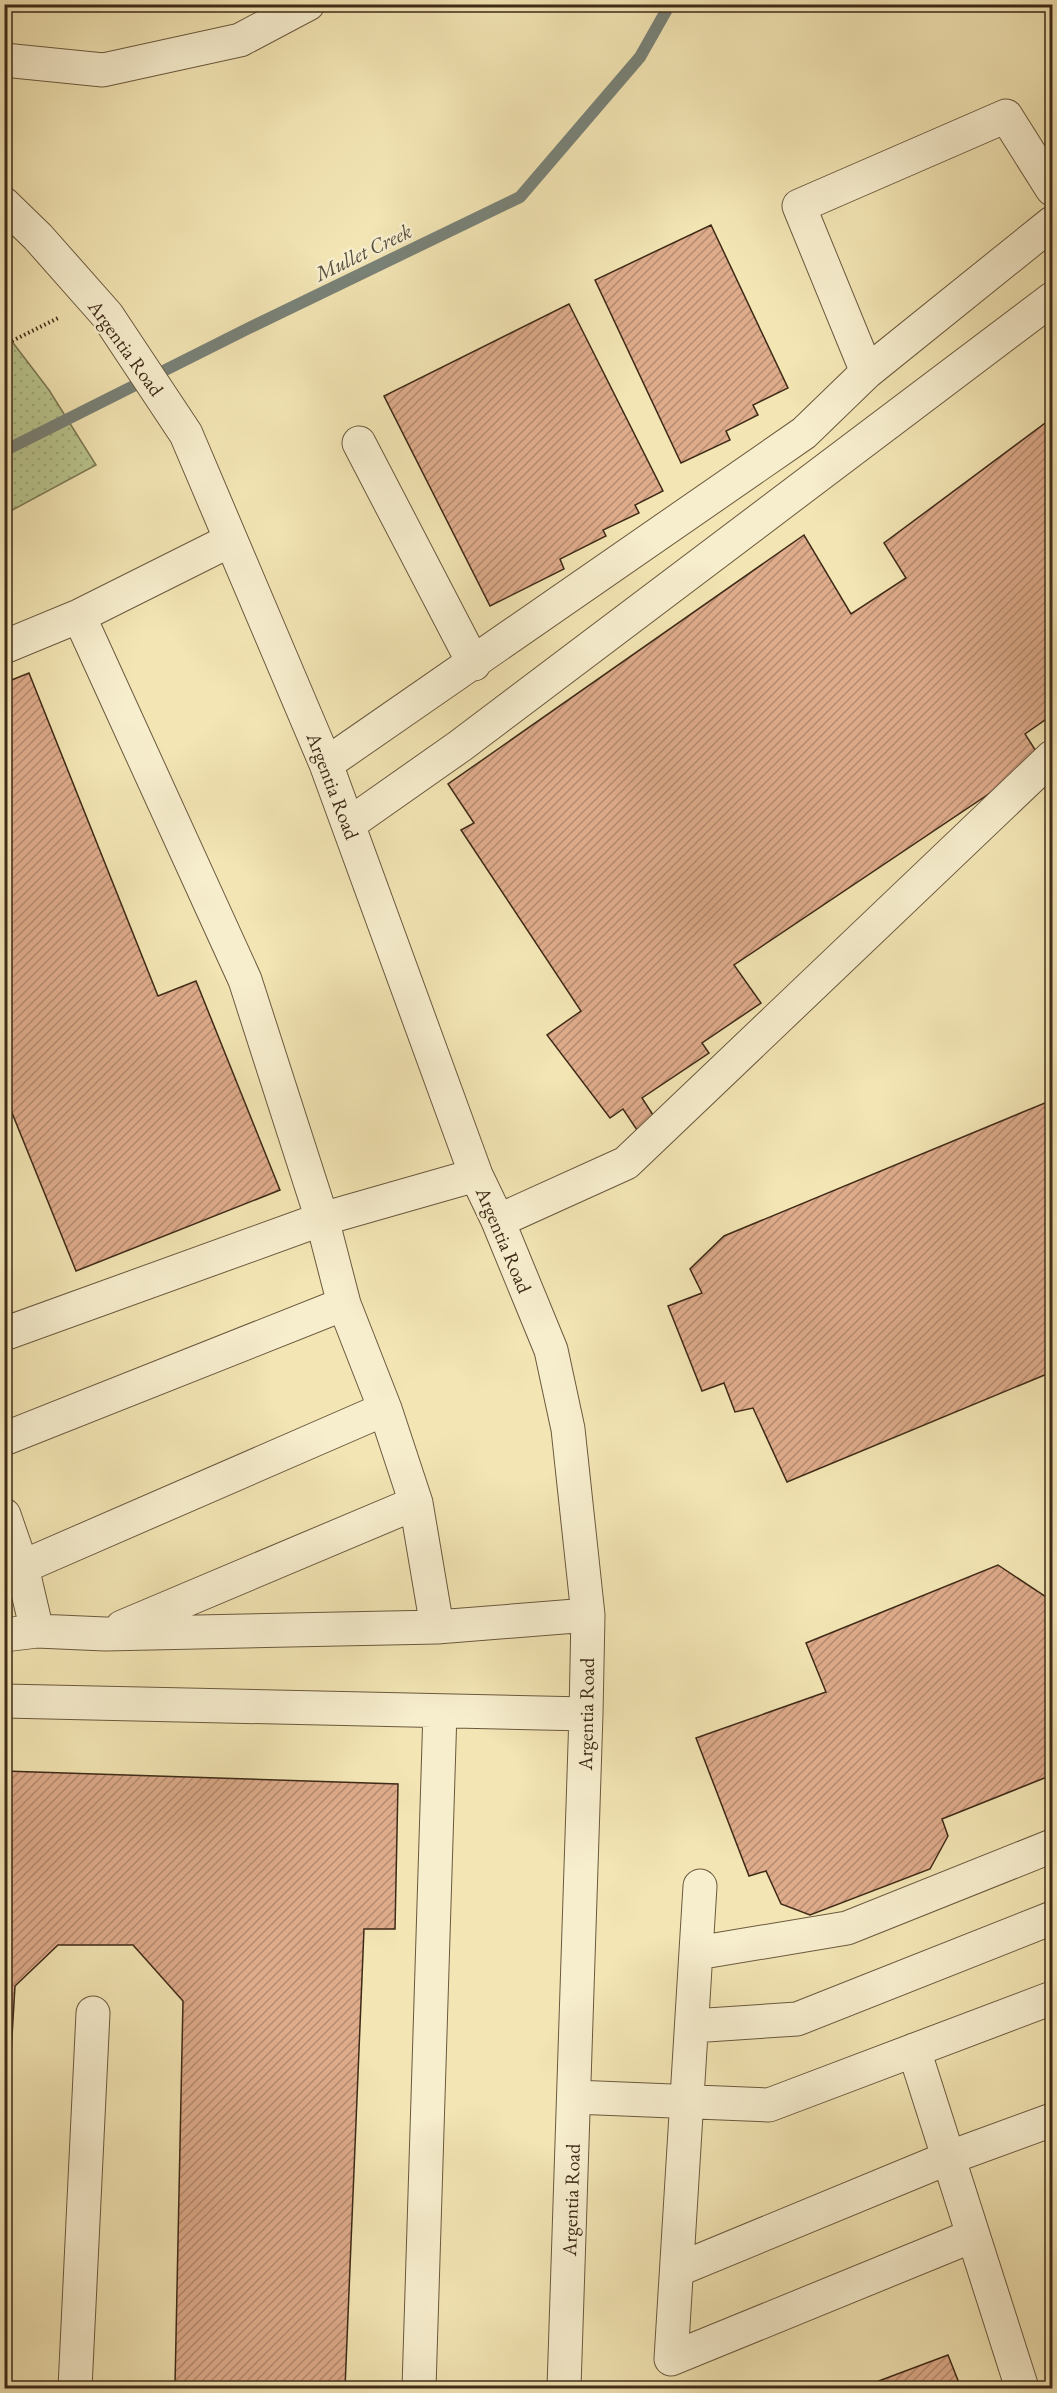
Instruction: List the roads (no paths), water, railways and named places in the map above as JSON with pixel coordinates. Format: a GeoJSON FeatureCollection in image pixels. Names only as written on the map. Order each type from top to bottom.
{"type":"FeatureCollection","features":[{"type":"Feature","properties":{"kind":"street"},"geometry":{"type":"LineString","coordinates":[[4,60],[103,70],[240,40],[308,4]]}},
{"type":"Feature","properties":{"kind":"street"},"geometry":{"type":"LineString","coordinates":[[867,372],[799,206],[1006,116],[1053,189]]}},
{"type":"Feature","properties":{"kind":"street","name":"Argentia Road"},"geometry":{"type":"LineString","coordinates":[[4,204],[38,237],[100,308],[186,434],[326,764],[476,1175],[498,1221],[551,1350],[568,1429],[588,1615],[564,2388]]}},
{"type":"Feature","properties":{"kind":"street"},"geometry":{"type":"LineString","coordinates":[[326,764],[474,664],[804,433],[867,372],[1053,223]]}},
{"type":"Feature","properties":{"kind":"street"},"geometry":{"type":"LineString","coordinates":[[349,824],[460,746],[1053,299]]}},
{"type":"Feature","properties":{"kind":"street"},"geometry":{"type":"LineString","coordinates":[[359,442],[474,664]]}},
{"type":"Feature","properties":{"kind":"street"},"geometry":{"type":"LineString","coordinates":[[4,647],[80,616],[231,540]]}},
{"type":"Feature","properties":{"kind":"street"},"geometry":{"type":"LineString","coordinates":[[80,616],[245,980],[322,1219],[344,1305],[385,1409],[416,1503],[437,1627]]}},
{"type":"Feature","properties":{"kind":"street"},"geometry":{"type":"LineString","coordinates":[[498,1221],[626,1163],[1053,757]]}},
{"type":"Feature","properties":{"kind":"street"},"geometry":{"type":"LineString","coordinates":[[4,1334],[322,1219],[476,1175]]}},
{"type":"Feature","properties":{"kind":"street"},"geometry":{"type":"LineString","coordinates":[[4,1439],[344,1305]]}},
{"type":"Feature","properties":{"kind":"street"},"geometry":{"type":"LineString","coordinates":[[22,1567],[385,1409]]}},
{"type":"Feature","properties":{"kind":"street"},"geometry":{"type":"LineString","coordinates":[[105,1634],[416,1503]]}},
{"type":"Feature","properties":{"kind":"street"},"geometry":{"type":"LineString","coordinates":[[4,1515],[22,1567],[38,1631]]}},
{"type":"Feature","properties":{"kind":"street"},"geometry":{"type":"LineString","coordinates":[[4,1635],[38,1631],[105,1634],[437,1627],[588,1615]]}},
{"type":"Feature","properties":{"kind":"street"},"geometry":{"type":"LineString","coordinates":[[4,1701],[586,1714]]}},
{"type":"Feature","properties":{"kind":"street"},"geometry":{"type":"LineString","coordinates":[[419,2388],[440,1711]]}},
{"type":"Feature","properties":{"kind":"street"},"geometry":{"type":"LineString","coordinates":[[697,1953],[848,1928],[1053,1846]]}},
{"type":"Feature","properties":{"kind":"street"},"geometry":{"type":"LineString","coordinates":[[700,1886],[671,2360],[972,2236]]}},
{"type":"Feature","properties":{"kind":"street"},"geometry":{"type":"LineString","coordinates":[[692,2026],[797,2019],[1053,1918]]}},
{"type":"Feature","properties":{"kind":"street"},"geometry":{"type":"LineString","coordinates":[[574,2097],[769,2104],[1053,1998]]}},
{"type":"Feature","properties":{"kind":"street"},"geometry":{"type":"LineString","coordinates":[[75,2388],[93,2013]]}},
{"type":"Feature","properties":{"kind":"street"},"geometry":{"type":"LineString","coordinates":[[914,2050],[1022,2388]]}},
{"type":"Feature","properties":{"kind":"street"},"geometry":{"type":"LineString","coordinates":[[677,2270],[948,2158],[1053,2120]]}},
{"type":"Feature","properties":{"kind":"waterway","name":"Mullet Creek"},"geometry":{"type":"LineString","coordinates":[[4,451],[247,329],[520,197],[640,57],[670,4]]}}]}
